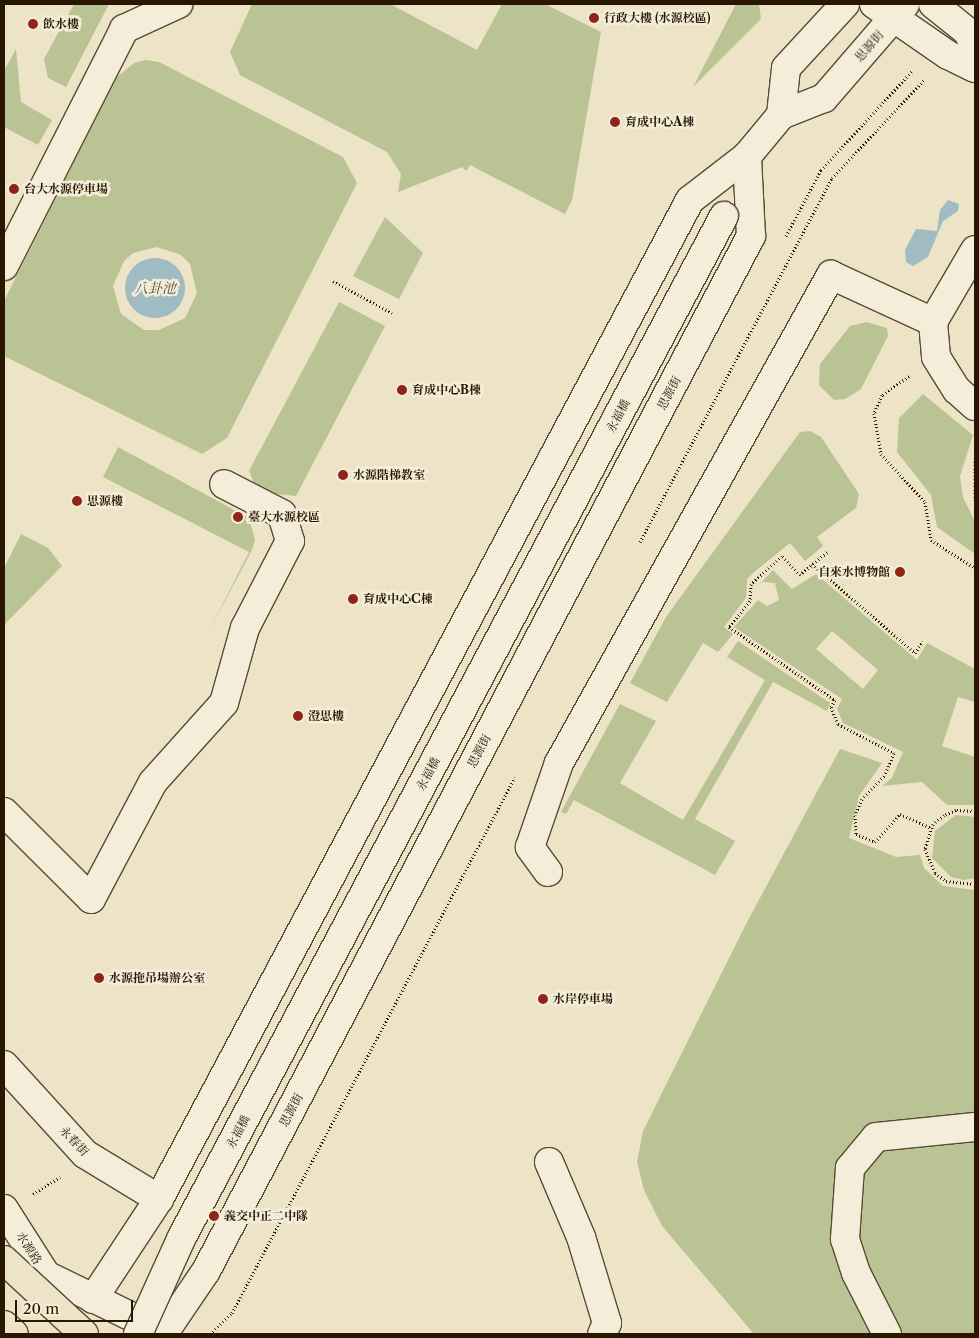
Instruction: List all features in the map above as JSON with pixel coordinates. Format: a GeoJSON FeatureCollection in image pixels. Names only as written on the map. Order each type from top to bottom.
{"type":"FeatureCollection","features":[{"type":"Feature","properties":{"kind":"highway"},"geometry":{"type":"LineString","coordinates":[[4,1260],[84,1334]]}},
{"type":"Feature","properties":{"kind":"highway"},"geometry":{"type":"LineString","coordinates":[[4,1325],[14,1334]]}},
{"type":"Feature","properties":{"kind":"street"},"geometry":{"type":"LineString","coordinates":[[4,266],[124,29],[178,4]]}},
{"type":"Feature","properties":{"kind":"street"},"geometry":{"type":"LineString","coordinates":[[781,115],[786,68],[844,4]]}},
{"type":"Feature","properties":{"kind":"street"},"geometry":{"type":"LineString","coordinates":[[933,4],[968,32],[975,48]]}},
{"type":"Feature","properties":{"kind":"street"},"geometry":{"type":"LineString","coordinates":[[891,8],[975,68]]}},
{"type":"Feature","properties":{"kind":"street","name":"思源街"},"geometry":{"type":"LineString","coordinates":[[93,1299],[158,1200],[690,200],[748,156],[781,115],[824,98],[891,8]]}},
{"type":"Feature","properties":{"kind":"street","name":"思源街"},"geometry":{"type":"LineString","coordinates":[[724,216],[748,156]]}},
{"type":"Feature","properties":{"kind":"street","name":"思源街"},"geometry":{"type":"LineString","coordinates":[[156,1334],[206,1271],[751,236],[748,156]]}},
{"type":"Feature","properties":{"kind":"street","name":"永福橋"},"geometry":{"type":"LineString","coordinates":[[156,1334],[182,1237],[724,216]]}},
{"type":"Feature","properties":{"kind":"street"},"geometry":{"type":"LineString","coordinates":[[975,250],[933,322],[936,357],[957,390],[975,406]]}},
{"type":"Feature","properties":{"kind":"street"},"geometry":{"type":"LineString","coordinates":[[548,872],[530,847],[559,763],[831,275],[933,322]]}},
{"type":"Feature","properties":{"kind":"street"},"geometry":{"type":"LineString","coordinates":[[4,812],[91,899],[153,782],[224,703],[245,628],[290,541],[282,514],[224,484]]}},
{"type":"Feature","properties":{"kind":"street","name":"永春街"},"geometry":{"type":"LineString","coordinates":[[4,1065],[85,1154],[158,1200]]}},
{"type":"Feature","properties":{"kind":"street"},"geometry":{"type":"LineString","coordinates":[[887,1334],[856,1272],[845,1239],[850,1168],[876,1137],[975,1127]]}},
{"type":"Feature","properties":{"kind":"street"},"geometry":{"type":"LineString","coordinates":[[549,1162],[581,1237],[607,1323],[602,1334]]}},
{"type":"Feature","properties":{"kind":"street","name":"水源路"},"geometry":{"type":"LineString","coordinates":[[4,1210],[46,1275],[156,1334]]}},
{"type":"Feature","properties":{"kind":"street"},"geometry":{"type":"LineString","coordinates":[[4,1251],[44,1288],[67,1334]]}},
{"type":"Feature","properties":{"kind":"street"},"geometry":{"type":"LineString","coordinates":[[4,1268],[46,1275]]}},
{"type":"Feature","properties":{"kind":"path"},"geometry":{"type":"LineString","coordinates":[[333,281],[392,313]]}},
{"type":"Feature","properties":{"kind":"path"},"geometry":{"type":"LineString","coordinates":[[936,357],[882,395],[874,413],[875,436],[881,454],[925,502],[932,540],[975,568]]}},
{"type":"Feature","properties":{"kind":"path"},"geometry":{"type":"LineString","coordinates":[[975,458],[975,500]]}},
{"type":"Feature","properties":{"kind":"path"},"geometry":{"type":"LineString","coordinates":[[827,552],[800,576],[782,556],[751,584],[750,601],[729,627],[835,700],[831,707],[838,724],[894,753],[884,776],[862,799],[855,815],[856,834],[875,842],[900,814],[931,828]]}},
{"type":"Feature","properties":{"kind":"path"},"geometry":{"type":"LineString","coordinates":[[812,564],[915,654],[923,641]]}},
{"type":"Feature","properties":{"kind":"path"},"geometry":{"type":"LineString","coordinates":[[975,811],[956,810],[944,814],[931,828],[925,849],[935,873],[959,886],[975,884]]}},
{"type":"Feature","properties":{"kind":"path"},"geometry":{"type":"LineString","coordinates":[[4,1210],[63,1176],[85,1154]]}},
{"type":"Feature","properties":{"kind":"green space"},"geometry":{"type":"Polygon","coordinates":[[[74,4],[109,4],[66,87],[48,78],[44,59],[74,4]]]}},
{"type":"Feature","properties":{"kind":"green space"},"geometry":{"type":"Polygon","coordinates":[[[252,4],[390,4],[477,50],[502,4],[545,4],[601,32],[572,200],[565,214],[470,165],[466,171],[462,167],[398,192],[401,174],[387,152],[240,75],[230,52],[252,4]]]}},
{"type":"Feature","properties":{"kind":"green space"},"geometry":{"type":"Polygon","coordinates":[[[736,4],[759,4],[761,19],[693,87],[736,4]]]}},
{"type":"Feature","properties":{"kind":"green space"},"geometry":{"type":"Polygon","coordinates":[[[16,49],[21,102],[52,120],[38,145],[4,127],[4,71],[16,49]]]}},
{"type":"Feature","properties":{"kind":"green space"},"geometry":{"type":"Polygon","coordinates":[[[146,60],[159,62],[343,157],[357,183],[227,438],[202,454],[4,356],[4,301],[117,77],[134,63],[146,60]],[[157,247],[133,253],[124,261],[113,286],[121,314],[144,330],[159,330],[185,318],[197,293],[190,264],[181,255],[157,247]]]}},
{"type":"Feature","properties":{"kind":"green space"},"geometry":{"type":"Polygon","coordinates":[[[385,217],[423,253],[399,299],[353,276],[385,217]]]}},
{"type":"Feature","properties":{"kind":"green space"},"geometry":{"type":"Polygon","coordinates":[[[339,302],[385,326],[296,496],[268,493],[254,483],[249,471],[339,302]]]}},
{"type":"Feature","properties":{"kind":"green space"},"geometry":{"type":"Polygon","coordinates":[[[867,322],[887,328],[888,336],[861,389],[845,399],[834,400],[819,385],[820,364],[850,326],[867,322]]]}},
{"type":"Feature","properties":{"kind":"green space"},"geometry":{"type":"Polygon","coordinates":[[[923,394],[973,435],[960,476],[963,497],[975,522],[975,554],[937,527],[931,495],[897,452],[899,418],[923,394]]]}},
{"type":"Feature","properties":{"kind":"green space"},"geometry":{"type":"Polygon","coordinates":[[[810,431],[821,437],[859,494],[856,508],[817,537],[823,546],[805,561],[790,543],[747,579],[746,598],[724,627],[733,634],[718,652],[703,643],[667,702],[630,683],[666,617],[800,432],[810,431]]]}},
{"type":"Feature","properties":{"kind":"green space"},"geometry":{"type":"Polygon","coordinates":[[[118,447],[249,518],[255,540],[252,550],[209,631],[249,552],[103,477],[118,447]]]}},
{"type":"Feature","properties":{"kind":"green space"},"geometry":{"type":"Polygon","coordinates":[[[21,534],[48,548],[62,566],[4,625],[4,568],[21,534]]]}},
{"type":"Feature","properties":{"kind":"green space"},"geometry":{"type":"Polygon","coordinates":[[[773,570],[792,589],[816,574],[917,660],[927,643],[975,669],[975,702],[958,697],[942,746],[975,757],[975,805],[947,805],[922,782],[882,786],[892,778],[903,752],[843,723],[837,709],[842,699],[734,627],[758,600],[767,606],[779,600],[775,583],[762,582],[753,591],[773,570]],[[832,631],[816,649],[863,689],[878,670],[832,631]]]}},
{"type":"Feature","properties":{"kind":"green space"},"geometry":{"type":"Polygon","coordinates":[[[738,641],[830,703],[827,711],[773,682],[695,819],[735,841],[715,875],[574,800],[566,814],[561,812],[620,704],[656,721],[620,783],[683,820],[765,680],[727,657],[738,641]]]}},
{"type":"Feature","properties":{"kind":"green space"},"geometry":{"type":"Polygon","coordinates":[[[840,749],[882,763],[859,796],[849,838],[896,857],[920,855],[924,868],[943,886],[975,890],[975,1334],[754,1334],[662,1226],[644,1190],[637,1162],[643,1131],[745,926],[840,749]]]}},
{"type":"Feature","properties":{"kind":"green space"},"geometry":{"type":"Polygon","coordinates":[[[956,815],[975,817],[975,878],[964,880],[951,877],[932,858],[935,831],[956,815]]]}},
{"type":"Feature","properties":{"kind":"water"},"geometry":{"type":"Polygon","coordinates":[[[948,200],[959,204],[958,211],[943,221],[928,257],[913,266],[906,262],[905,250],[916,229],[937,231],[940,210],[948,200]]]}},
{"type":"Feature","properties":{"kind":"water","name":"八卦池"},"geometry":{"type":"Polygon","coordinates":[[[155,258],[172,263],[180,271],[185,288],[180,305],[172,313],[155,318],[138,313],[130,305],[125,288],[130,271],[138,263],[155,258]]]}},
{"type":"Feature","properties":{"kind":"place","name":"行政大樓 (水源校區)"},"geometry":{"type":"Point","coordinates":[594,18]}},
{"type":"Feature","properties":{"kind":"place","name":"飲水樓"},"geometry":{"type":"Point","coordinates":[33,24]}},
{"type":"Feature","properties":{"kind":"place","name":"育成中心A棟"},"geometry":{"type":"Point","coordinates":[615,122]}},
{"type":"Feature","properties":{"kind":"place","name":"台大水源停車場"},"geometry":{"type":"Point","coordinates":[14,189]}},
{"type":"Feature","properties":{"kind":"place","name":"育成中心B棟"},"geometry":{"type":"Point","coordinates":[402,390]}},
{"type":"Feature","properties":{"kind":"place","name":"水源階梯教室"},"geometry":{"type":"Point","coordinates":[343,475]}},
{"type":"Feature","properties":{"kind":"place","name":"思源樓"},"geometry":{"type":"Point","coordinates":[77,501]}},
{"type":"Feature","properties":{"kind":"place","name":"臺大水源校區"},"geometry":{"type":"Point","coordinates":[238,517]}},
{"type":"Feature","properties":{"kind":"place","name":"自來水博物館"},"geometry":{"type":"Point","coordinates":[900,572]}},
{"type":"Feature","properties":{"kind":"place","name":"育成中心C棟"},"geometry":{"type":"Point","coordinates":[353,599]}},
{"type":"Feature","properties":{"kind":"place","name":"澄思樓"},"geometry":{"type":"Point","coordinates":[298,716]}},
{"type":"Feature","properties":{"kind":"place","name":"水源拖吊場辦公室"},"geometry":{"type":"Point","coordinates":[99,978]}},
{"type":"Feature","properties":{"kind":"place","name":"水岸停車場"},"geometry":{"type":"Point","coordinates":[543,999]}},
{"type":"Feature","properties":{"kind":"place","name":"義交中正二中隊"},"geometry":{"type":"Point","coordinates":[214,1216]}}]}
